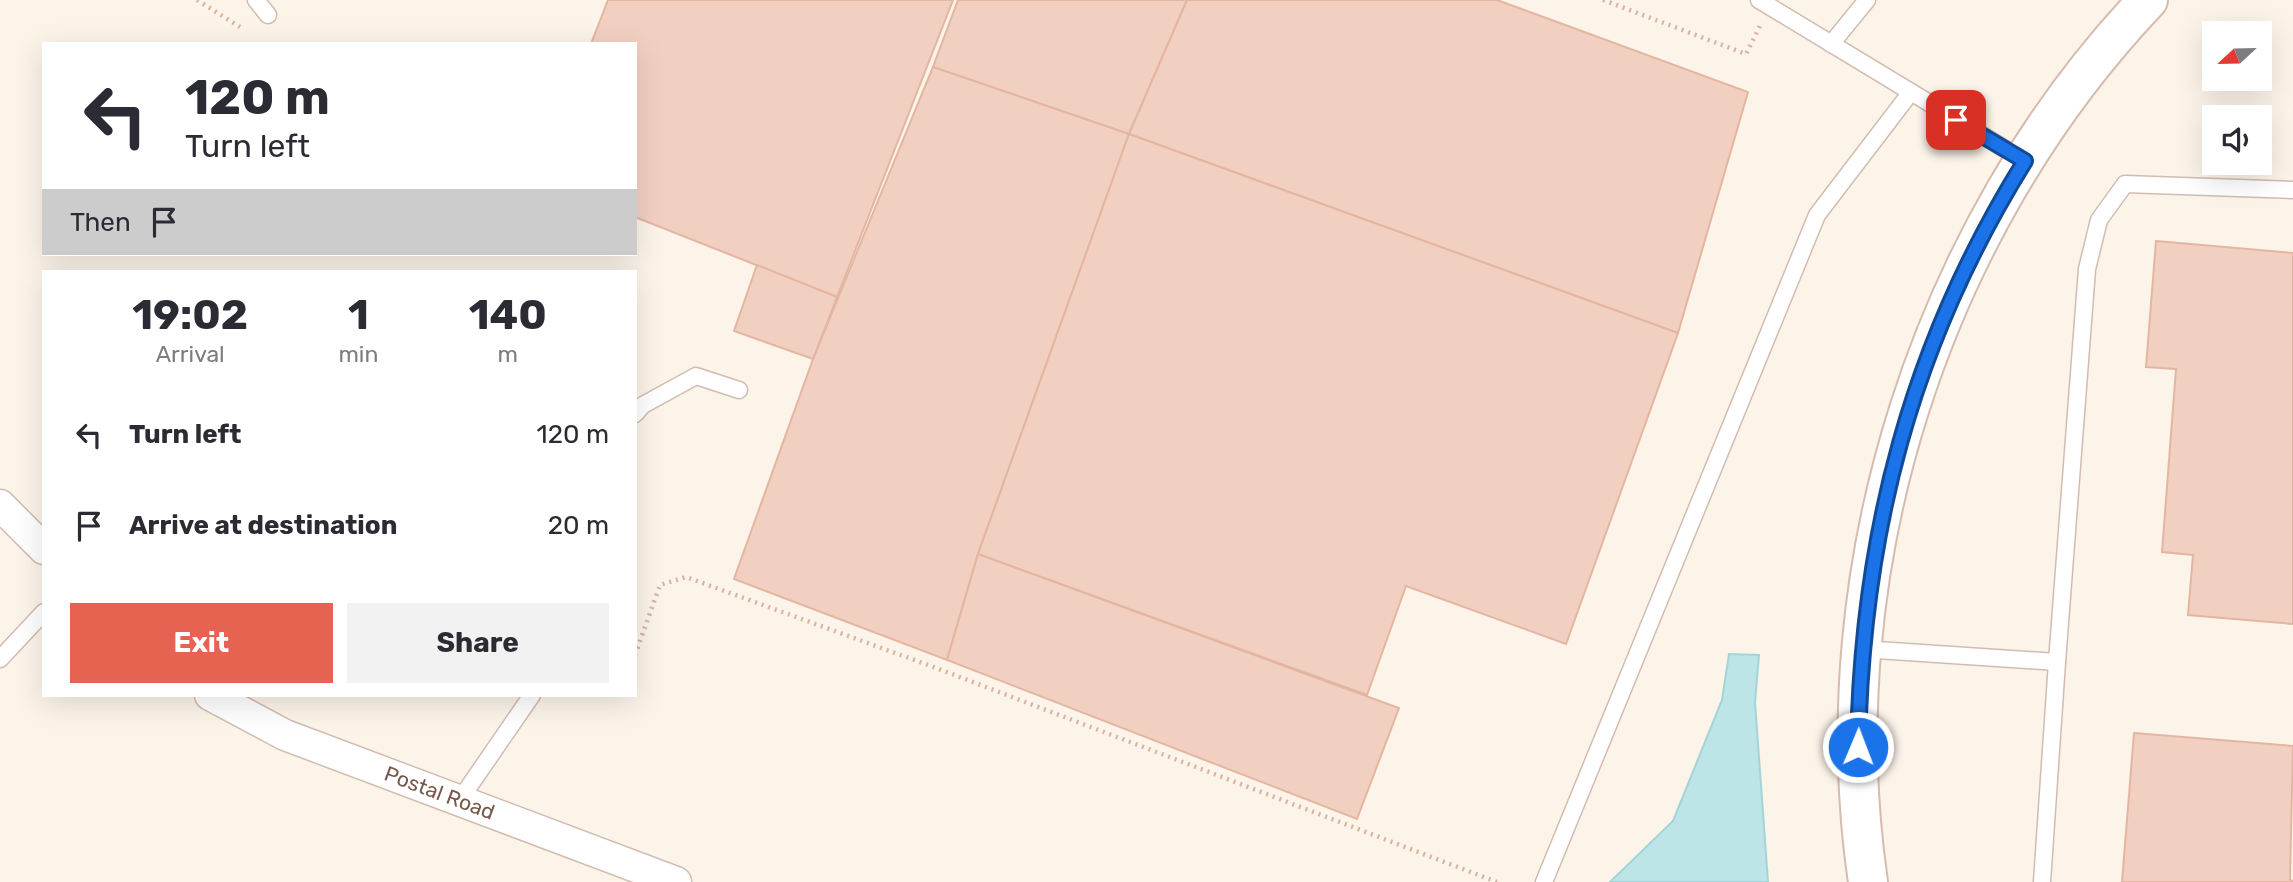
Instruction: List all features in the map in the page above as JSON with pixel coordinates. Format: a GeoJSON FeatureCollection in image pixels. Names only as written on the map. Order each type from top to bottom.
{"type":"FeatureCollection","features":[{"type":"Feature","properties":{"kind":"street"},"geometry":{"type":"LineString","coordinates":[[1868,882],[1858,747],[1862,649],[1871,565],[1894,458],[1928,354],[1957,286],[2025,161],[2086,72],[2148,0]]}},
{"type":"Feature","properties":{"kind":"street"},"geometry":{"type":"LineString","coordinates":[[0,505],[42,547]]}},
{"type":"Feature","properties":{"kind":"street","name":"Postal Road"},"geometry":{"type":"LineString","coordinates":[[213,697],[285,735],[459,801],[644,876],[676,882]]}},
{"type":"Feature","properties":{"kind":"lane"},"geometry":{"type":"LineString","coordinates":[[256,0],[268,15]]}},
{"type":"Feature","properties":{"kind":"lane"},"geometry":{"type":"LineString","coordinates":[[1831,44],[1867,0]]}},
{"type":"Feature","properties":{"kind":"lane"},"geometry":{"type":"LineString","coordinates":[[1764,3],[2025,161]]}},
{"type":"Feature","properties":{"kind":"lane"},"geometry":{"type":"LineString","coordinates":[[1544,882],[1817,215],[1911,92]]}},
{"type":"Feature","properties":{"kind":"lane"},"geometry":{"type":"LineString","coordinates":[[2042,882],[2087,269],[2099,220],[2125,184],[2293,190]]}},
{"type":"Feature","properties":{"kind":"lane"},"geometry":{"type":"LineString","coordinates":[[637,412],[643,405],[696,376],[739,390]]}},
{"type":"Feature","properties":{"kind":"lane"},"geometry":{"type":"LineString","coordinates":[[0,659],[42,614]]}},
{"type":"Feature","properties":{"kind":"lane"},"geometry":{"type":"LineString","coordinates":[[1862,649],[2057,662]]}},
{"type":"Feature","properties":{"kind":"lane"},"geometry":{"type":"LineString","coordinates":[[459,801],[530,697]]}},
{"type":"Feature","properties":{"kind":"path"},"geometry":{"type":"LineString","coordinates":[[197,0],[240,27]]}},
{"type":"Feature","properties":{"kind":"path"},"geometry":{"type":"LineString","coordinates":[[1603,0],[1746,54],[1764,3]]}},
{"type":"Feature","properties":{"kind":"path"},"geometry":{"type":"LineString","coordinates":[[637,649],[660,585],[686,577],[931,666],[1497,882]]}},
{"type":"Feature","properties":{"kind":"water"},"geometry":{"type":"Polygon","coordinates":[[[1729,654],[1759,655],[1755,702],[1768,882],[1610,882],[1673,821],[1722,700],[1729,654]]]}},
{"type":"Feature","properties":{"kind":"building"},"geometry":{"type":"Polygon","coordinates":[[[608,0],[953,0],[837,297],[637,218],[637,42],[592,42],[608,0]]]}},
{"type":"Feature","properties":{"kind":"building"},"geometry":{"type":"Polygon","coordinates":[[[958,0],[1187,0],[1129,134],[933,67],[958,0]]]}},
{"type":"Feature","properties":{"kind":"building"},"geometry":{"type":"Polygon","coordinates":[[[1187,0],[1497,0],[1748,92],[1678,333],[1129,134],[1187,0]]]}},
{"type":"Feature","properties":{"kind":"building"},"geometry":{"type":"Polygon","coordinates":[[[933,67],[1129,134],[978,554],[947,660],[734,579],[813,359],[933,67]]]}},
{"type":"Feature","properties":{"kind":"building"},"geometry":{"type":"Polygon","coordinates":[[[1129,134],[1678,333],[1566,644],[1406,586],[1367,695],[978,554],[1129,134]]]}},
{"type":"Feature","properties":{"kind":"building"},"geometry":{"type":"Polygon","coordinates":[[[2156,241],[2293,253],[2293,624],[2188,615],[2193,555],[2162,552],[2176,369],[2146,367],[2156,241]]]}},
{"type":"Feature","properties":{"kind":"building"},"geometry":{"type":"Polygon","coordinates":[[[757,265],[837,297],[813,359],[734,331],[757,265]]]}},
{"type":"Feature","properties":{"kind":"building"},"geometry":{"type":"Polygon","coordinates":[[[978,554],[1399,708],[1357,819],[947,660],[978,554]]]}},
{"type":"Feature","properties":{"kind":"building"},"geometry":{"type":"Polygon","coordinates":[[[2134,733],[2293,746],[2290,879],[2293,882],[2122,882],[2134,733]]]}},
{"type":"Feature","properties":{"kind":"route"},"geometry":{"type":"LineString","coordinates":[[1858,747],[1859,674],[1871,565],[1894,458],[1928,354],[1957,286],[2025,161],[1956,120]]}}]}
